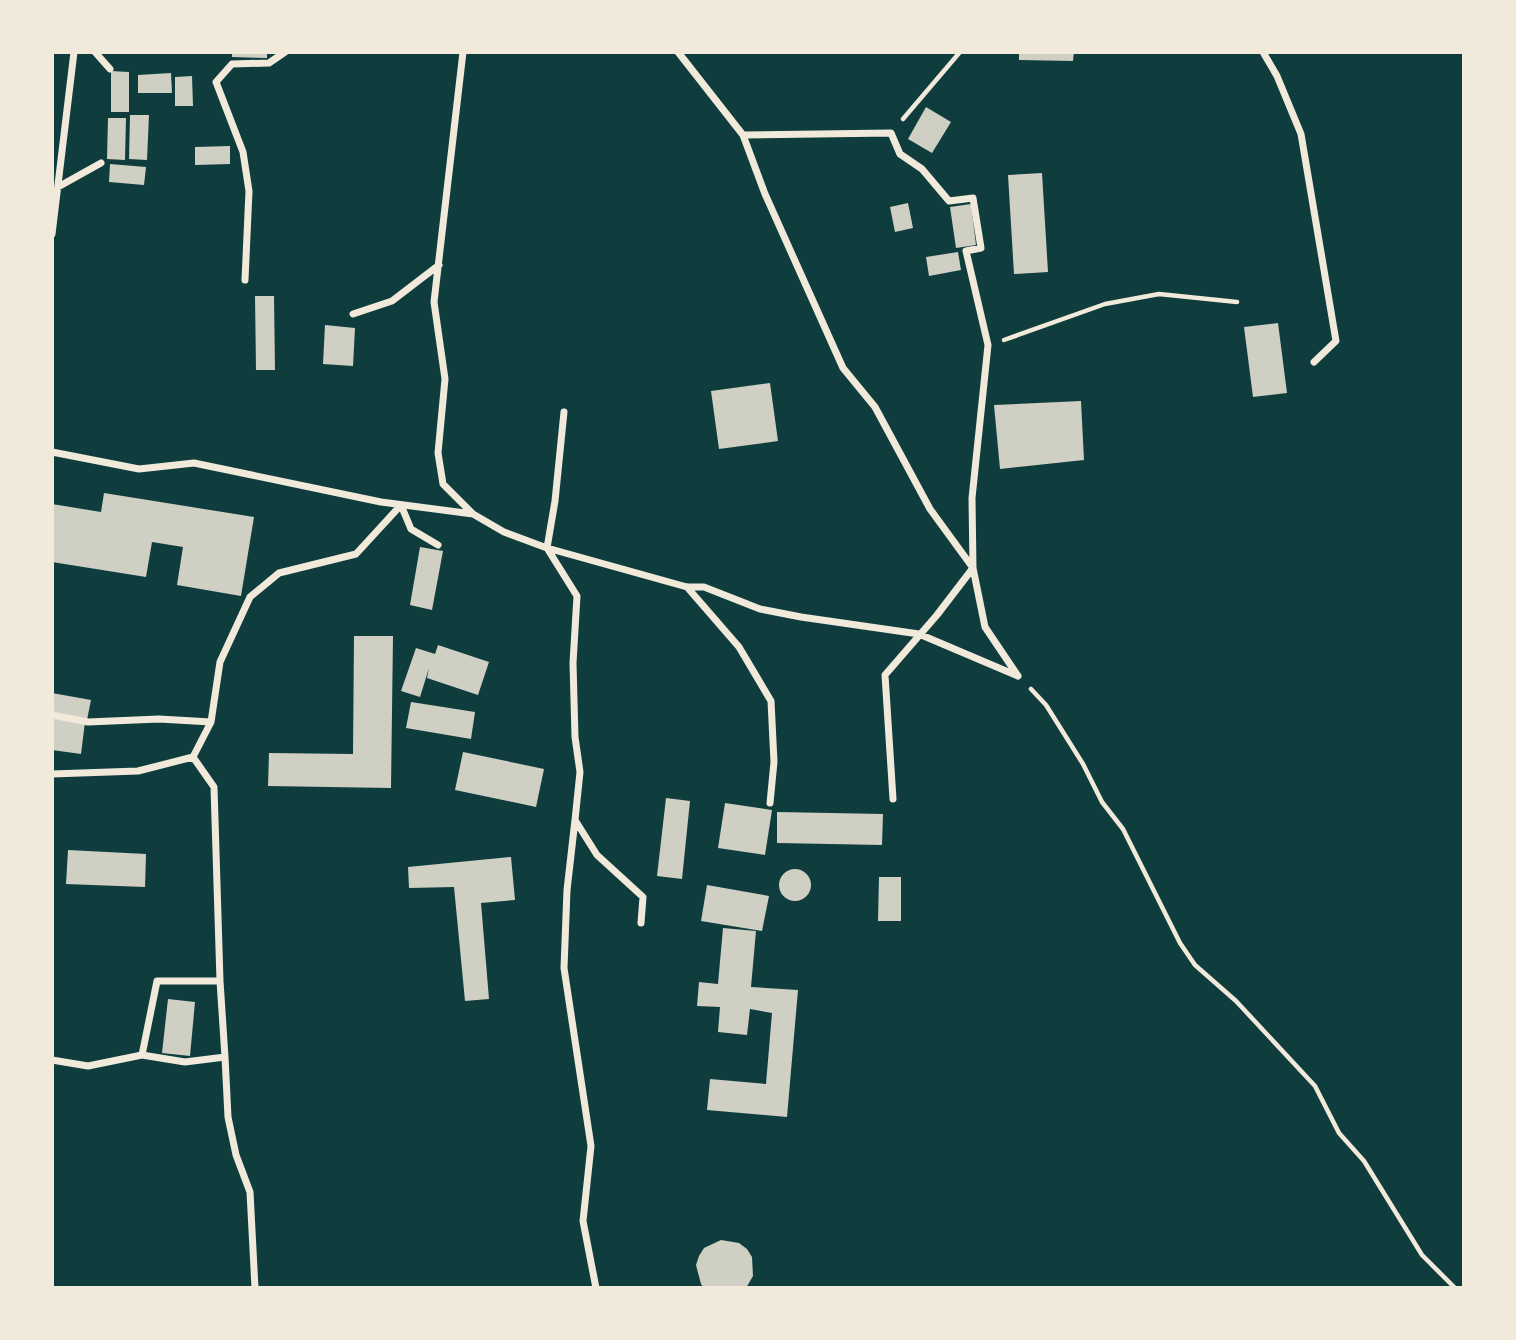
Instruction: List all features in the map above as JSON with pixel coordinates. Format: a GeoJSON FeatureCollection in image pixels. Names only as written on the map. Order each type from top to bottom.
{"type":"FeatureCollection","features":[{"type":"Feature","properties":{"kind":"street"},"geometry":{"type":"LineString","coordinates":[[52,234],[74,52]]}},
{"type":"Feature","properties":{"kind":"street"},"geometry":{"type":"LineString","coordinates":[[95,52],[110,69]]}},
{"type":"Feature","properties":{"kind":"street"},"geometry":{"type":"LineString","coordinates":[[245,280],[249,191],[243,152],[216,82],[232,64],[269,63],[285,52]]}},
{"type":"Feature","properties":{"kind":"street"},"geometry":{"type":"LineString","coordinates":[[463,52],[434,302],[445,379],[438,453],[443,484],[473,514],[504,533],[547,548],[688,587],[704,587],[760,609],[919,634],[1018,676]]}},
{"type":"Feature","properties":{"kind":"street"},"geometry":{"type":"LineString","coordinates":[[678,52],[743,135],[765,194],[843,368],[875,407],[930,509],[973,568]]}},
{"type":"Feature","properties":{"kind":"street"},"geometry":{"type":"LineString","coordinates":[[1263,52],[1277,76],[1301,134],[1336,341],[1314,362]]}},
{"type":"Feature","properties":{"kind":"street"},"geometry":{"type":"LineString","coordinates":[[743,135],[891,133],[901,155],[922,169],[949,201],[973,198],[981,248],[967,251],[988,345],[972,498],[973,568],[985,627],[1018,676]]}},
{"type":"Feature","properties":{"kind":"street"},"geometry":{"type":"LineString","coordinates":[[58,187],[101,163]]}},
{"type":"Feature","properties":{"kind":"street"},"geometry":{"type":"LineString","coordinates":[[353,314],[392,301],[439,265]]}},
{"type":"Feature","properties":{"kind":"street"},"geometry":{"type":"LineString","coordinates":[[564,412],[555,501],[547,548],[577,596],[573,676],[575,737],[580,772],[567,890],[564,968],[591,1146],[583,1221],[596,1287]]}},
{"type":"Feature","properties":{"kind":"street"},"geometry":{"type":"LineString","coordinates":[[52,452],[139,469],[194,463],[401,505],[473,514]]}},
{"type":"Feature","properties":{"kind":"street"},"geometry":{"type":"LineString","coordinates":[[401,505],[411,529],[439,545]]}},
{"type":"Feature","properties":{"kind":"street"},"geometry":{"type":"LineString","coordinates":[[52,774],[138,771],[193,757],[211,722],[220,662],[250,597],[279,573],[356,554],[401,505]]}},
{"type":"Feature","properties":{"kind":"street"},"geometry":{"type":"LineString","coordinates":[[893,799],[885,675],[973,568]]}},
{"type":"Feature","properties":{"kind":"street"},"geometry":{"type":"LineString","coordinates":[[688,587],[739,647],[771,701],[774,762],[770,803]]}},
{"type":"Feature","properties":{"kind":"street"},"geometry":{"type":"LineString","coordinates":[[52,715],[88,722],[159,719],[211,722]]}},
{"type":"Feature","properties":{"kind":"street"},"geometry":{"type":"LineString","coordinates":[[193,757],[215,787],[220,981],[228,1117],[236,1155],[250,1192],[255,1287]]}},
{"type":"Feature","properties":{"kind":"street"},"geometry":{"type":"LineString","coordinates":[[575,820],[597,855],[643,897],[641,923]]}},
{"type":"Feature","properties":{"kind":"street"},"geometry":{"type":"LineString","coordinates":[[142,1055],[157,981],[220,981]]}},
{"type":"Feature","properties":{"kind":"street"},"geometry":{"type":"LineString","coordinates":[[52,1060],[88,1066],[142,1055],[185,1062],[225,1057]]}},
{"type":"Feature","properties":{"kind":"path"},"geometry":{"type":"LineString","coordinates":[[891,133],[960,52]]}},
{"type":"Feature","properties":{"kind":"path"},"geometry":{"type":"LineString","coordinates":[[988,345],[1105,304],[1159,294],[1237,302]]}},
{"type":"Feature","properties":{"kind":"path"},"geometry":{"type":"LineString","coordinates":[[1018,676],[1046,705],[1083,764],[1102,802],[1123,829],[1180,943],[1195,965],[1236,1001],[1315,1086],[1339,1133],[1364,1161],[1422,1255],[1455,1287]]}},
{"type":"Feature","properties":{"kind":"building"},"geometry":{"type":"Polygon","coordinates":[[[232,52],[267,52],[267,58],[232,57],[232,52]]]}},
{"type":"Feature","properties":{"kind":"building"},"geometry":{"type":"Polygon","coordinates":[[[1019,52],[1074,52],[1073,61],[1019,60],[1019,52]]]}},
{"type":"Feature","properties":{"kind":"building"},"geometry":{"type":"Polygon","coordinates":[[[111,71],[129,72],[129,112],[111,112],[111,71]]]}},
{"type":"Feature","properties":{"kind":"building"},"geometry":{"type":"Polygon","coordinates":[[[171,73],[172,93],[138,93],[138,75],[171,73]]]}},
{"type":"Feature","properties":{"kind":"building"},"geometry":{"type":"Polygon","coordinates":[[[192,76],[193,106],[175,106],[175,77],[192,76]]]}},
{"type":"Feature","properties":{"kind":"building"},"geometry":{"type":"Polygon","coordinates":[[[926,107],[951,122],[932,153],[908,139],[926,107]]]}},
{"type":"Feature","properties":{"kind":"building"},"geometry":{"type":"Polygon","coordinates":[[[130,115],[149,115],[147,160],[129,159],[130,115]]]}},
{"type":"Feature","properties":{"kind":"building"},"geometry":{"type":"Polygon","coordinates":[[[108,118],[126,118],[125,160],[107,159],[108,118]]]}},
{"type":"Feature","properties":{"kind":"building"},"geometry":{"type":"Polygon","coordinates":[[[230,146],[230,164],[195,165],[195,147],[230,146]]]}},
{"type":"Feature","properties":{"kind":"building"},"geometry":{"type":"Polygon","coordinates":[[[110,164],[146,167],[144,185],[109,182],[110,164]]]}},
{"type":"Feature","properties":{"kind":"building"},"geometry":{"type":"Polygon","coordinates":[[[1042,173],[1048,272],[1014,274],[1008,175],[1042,173]]]}},
{"type":"Feature","properties":{"kind":"building"},"geometry":{"type":"Polygon","coordinates":[[[908,203],[913,228],[895,232],[890,207],[908,203]]]}},
{"type":"Feature","properties":{"kind":"building"},"geometry":{"type":"Polygon","coordinates":[[[971,204],[976,245],[956,248],[950,207],[971,204]]]}},
{"type":"Feature","properties":{"kind":"building"},"geometry":{"type":"Polygon","coordinates":[[[958,252],[961,270],[929,276],[926,257],[958,252]]]}},
{"type":"Feature","properties":{"kind":"building"},"geometry":{"type":"Polygon","coordinates":[[[255,296],[274,296],[275,370],[256,370],[255,296]]]}},
{"type":"Feature","properties":{"kind":"building"},"geometry":{"type":"Polygon","coordinates":[[[1278,323],[1287,393],[1253,397],[1244,327],[1278,323]]]}},
{"type":"Feature","properties":{"kind":"building"},"geometry":{"type":"Polygon","coordinates":[[[325,325],[355,328],[353,366],[323,364],[325,325]]]}},
{"type":"Feature","properties":{"kind":"building"},"geometry":{"type":"Polygon","coordinates":[[[770,383],[778,441],[719,449],[711,391],[770,383]]]}},
{"type":"Feature","properties":{"kind":"building"},"geometry":{"type":"Polygon","coordinates":[[[1081,401],[1084,460],[1000,469],[994,405],[1081,401]]]}},
{"type":"Feature","properties":{"kind":"building"},"geometry":{"type":"Polygon","coordinates":[[[104,493],[254,517],[241,596],[177,585],[183,547],[152,542],[146,577],[52,562],[52,504],[101,512],[104,493]]]}},
{"type":"Feature","properties":{"kind":"building"},"geometry":{"type":"Polygon","coordinates":[[[420,547],[443,551],[432,610],[410,605],[420,547]]]}},
{"type":"Feature","properties":{"kind":"building"},"geometry":{"type":"Polygon","coordinates":[[[354,636],[393,636],[391,788],[268,786],[269,753],[353,754],[354,636]]]}},
{"type":"Feature","properties":{"kind":"building"},"geometry":{"type":"Polygon","coordinates":[[[438,645],[489,662],[478,695],[427,678],[429,668],[420,697],[401,691],[416,648],[435,654],[438,645]]]}},
{"type":"Feature","properties":{"kind":"building"},"geometry":{"type":"Polygon","coordinates":[[[52,693],[91,700],[87,720],[52,713],[52,693]]]}},
{"type":"Feature","properties":{"kind":"building"},"geometry":{"type":"Polygon","coordinates":[[[411,702],[475,712],[471,739],[406,728],[411,702]]]}},
{"type":"Feature","properties":{"kind":"building"},"geometry":{"type":"Polygon","coordinates":[[[52,718],[85,722],[81,754],[52,750],[52,718]]]}},
{"type":"Feature","properties":{"kind":"building"},"geometry":{"type":"Polygon","coordinates":[[[463,752],[544,769],[536,807],[455,790],[463,752]]]}},
{"type":"Feature","properties":{"kind":"building"},"geometry":{"type":"Polygon","coordinates":[[[666,798],[690,801],[682,879],[657,876],[666,798]]]}},
{"type":"Feature","properties":{"kind":"building"},"geometry":{"type":"Polygon","coordinates":[[[725,803],[772,810],[765,855],[718,848],[725,803]]]}},
{"type":"Feature","properties":{"kind":"building"},"geometry":{"type":"Polygon","coordinates":[[[777,812],[883,814],[882,845],[777,843],[777,812]]]}},
{"type":"Feature","properties":{"kind":"building"},"geometry":{"type":"Polygon","coordinates":[[[68,850],[146,854],[145,887],[66,884],[68,850]]]}},
{"type":"Feature","properties":{"kind":"building"},"geometry":{"type":"Polygon","coordinates":[[[511,857],[515,900],[481,903],[489,999],[465,1001],[454,887],[409,888],[408,867],[511,857]]]}},
{"type":"Feature","properties":{"kind":"building"},"geometry":{"type":"Polygon","coordinates":[[[795,869],[806,874],[811,885],[806,896],[795,901],[784,896],[779,885],[784,874],[795,869]]]}},
{"type":"Feature","properties":{"kind":"building"},"geometry":{"type":"Polygon","coordinates":[[[879,877],[901,877],[901,921],[878,921],[879,877]]]}},
{"type":"Feature","properties":{"kind":"building"},"geometry":{"type":"Polygon","coordinates":[[[707,885],[769,896],[762,931],[701,921],[707,885]]]}},
{"type":"Feature","properties":{"kind":"building"},"geometry":{"type":"Polygon","coordinates":[[[723,928],[756,931],[751,987],[798,990],[787,1117],[707,1110],[710,1079],[766,1084],[772,1013],[750,1009],[747,1035],[718,1032],[720,1007],[697,1006],[699,982],[718,984],[723,928]]]}},
{"type":"Feature","properties":{"kind":"building"},"geometry":{"type":"Polygon","coordinates":[[[168,999],[195,1002],[190,1056],[162,1053],[168,999]]]}},
{"type":"Feature","properties":{"kind":"building"},"geometry":{"type":"Polygon","coordinates":[[[721,1240],[739,1243],[752,1257],[753,1276],[746,1288],[704,1288],[701,1284],[696,1265],[699,1256],[704,1248],[721,1240]]]}}]}
